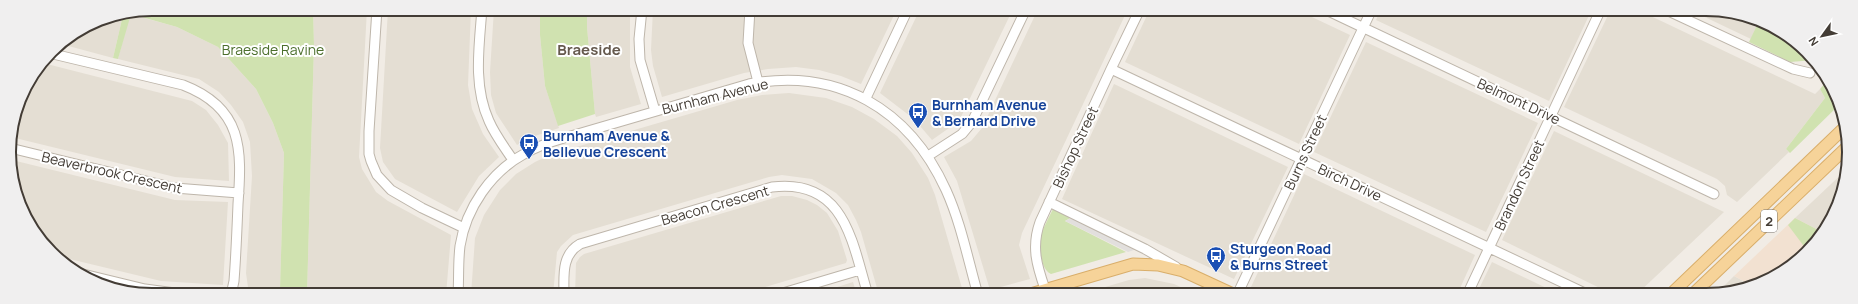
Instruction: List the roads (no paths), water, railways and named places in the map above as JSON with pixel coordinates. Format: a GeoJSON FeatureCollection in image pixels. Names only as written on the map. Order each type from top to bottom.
{"type":"FeatureCollection","features":[{"type":"Feature","properties":{"kind":"main road","name":"2"},"geometry":{"type":"LineString","coordinates":[[1677,288],[1840,131]]}},
{"type":"Feature","properties":{"kind":"main road","name":"2"},"geometry":{"type":"LineString","coordinates":[[1699,288],[1842,152]]}},
{"type":"Feature","properties":{"kind":"main road"},"geometry":{"type":"LineString","coordinates":[[1049,288],[1133,264],[1158,265],[1183,271],[1221,288]]}},
{"type":"Feature","properties":{"kind":"street"},"geometry":{"type":"LineString","coordinates":[[377,16],[369,131],[369,154],[374,169],[386,186],[397,194],[464,228]]}},
{"type":"Feature","properties":{"kind":"street"},"geometry":{"type":"LineString","coordinates":[[482,16],[478,69],[482,102],[489,123],[513,160]]}},
{"type":"Feature","properties":{"kind":"street"},"geometry":{"type":"LineString","coordinates":[[641,16],[639,39],[640,60],[655,112]]}},
{"type":"Feature","properties":{"kind":"street"},"geometry":{"type":"LineString","coordinates":[[750,16],[748,43],[758,82]]}},
{"type":"Feature","properties":{"kind":"street"},"geometry":{"type":"LineString","coordinates":[[866,98],[905,16]]}},
{"type":"Feature","properties":{"kind":"street"},"geometry":{"type":"LineString","coordinates":[[928,156],[962,134],[972,122],[1023,16]]}},
{"type":"Feature","properties":{"kind":"street","name":"Bishop Street"},"geometry":{"type":"LineString","coordinates":[[1045,288],[1037,266],[1035,243],[1040,222],[1137,16]]}},
{"type":"Feature","properties":{"kind":"street","name":"Belmont Drive"},"geometry":{"type":"LineString","coordinates":[[1339,16],[1714,194]]}},
{"type":"Feature","properties":{"kind":"street","name":"Burns Street"},"geometry":{"type":"LineString","coordinates":[[1239,288],[1369,16]]}},
{"type":"Feature","properties":{"kind":"street","name":"Brandon Street"},"geometry":{"type":"LineString","coordinates":[[1470,288],[1598,16]]}},
{"type":"Feature","properties":{"kind":"street"},"geometry":{"type":"LineString","coordinates":[[1679,16],[1793,69],[1810,73]]}},
{"type":"Feature","properties":{"kind":"street"},"geometry":{"type":"LineString","coordinates":[[57,55],[183,85],[208,98],[228,119],[236,135],[241,162],[232,288]]}},
{"type":"Feature","properties":{"kind":"street","name":"Birch Drive"},"geometry":{"type":"LineString","coordinates":[[1111,69],[1574,288]]}},
{"type":"Feature","properties":{"kind":"street","name":"Burnham Avenue"},"geometry":{"type":"LineString","coordinates":[[458,288],[460,247],[464,228],[472,209],[483,191],[513,160],[544,144],[758,82],[780,80],[802,81],[827,85],[866,98],[900,124],[928,156],[939,176],[953,207],[976,288]]}},
{"type":"Feature","properties":{"kind":"street","name":"Beaverbrook Crescent"},"geometry":{"type":"LineString","coordinates":[[16,149],[171,187],[239,193]]}},
{"type":"Feature","properties":{"kind":"street","name":"Beacon Crescent"},"geometry":{"type":"LineString","coordinates":[[564,288],[566,260],[571,251],[580,244],[780,186],[796,187],[811,191],[825,199],[834,208],[846,225],[866,288]]}},
{"type":"Feature","properties":{"kind":"street"},"geometry":{"type":"LineString","coordinates":[[1049,202],[1145,249],[1183,271]]}},
{"type":"Feature","properties":{"kind":"street"},"geometry":{"type":"LineString","coordinates":[[800,288],[860,270]]}},
{"type":"Feature","properties":{"kind":"place","name":"Burnham Avenue & Bernard Drive"},"geometry":{"type":"Point","coordinates":[918,129]}},
{"type":"Feature","properties":{"kind":"place","name":"Burnham Avenue & Bellevue Crescent"},"geometry":{"type":"Point","coordinates":[529,160]}},
{"type":"Feature","properties":{"kind":"place","name":"Sturgeon Road & Burns Street"},"geometry":{"type":"Point","coordinates":[1216,273]}},
{"type":"Feature","properties":{"kind":"district","name":"Braeside"},"geometry":{"type":"Point","coordinates":[589,49]}},
{"type":"Feature","properties":{"kind":"park label","name":"Braeside Ravine"},"geometry":{"type":"Point","coordinates":[273,49]}}]}
